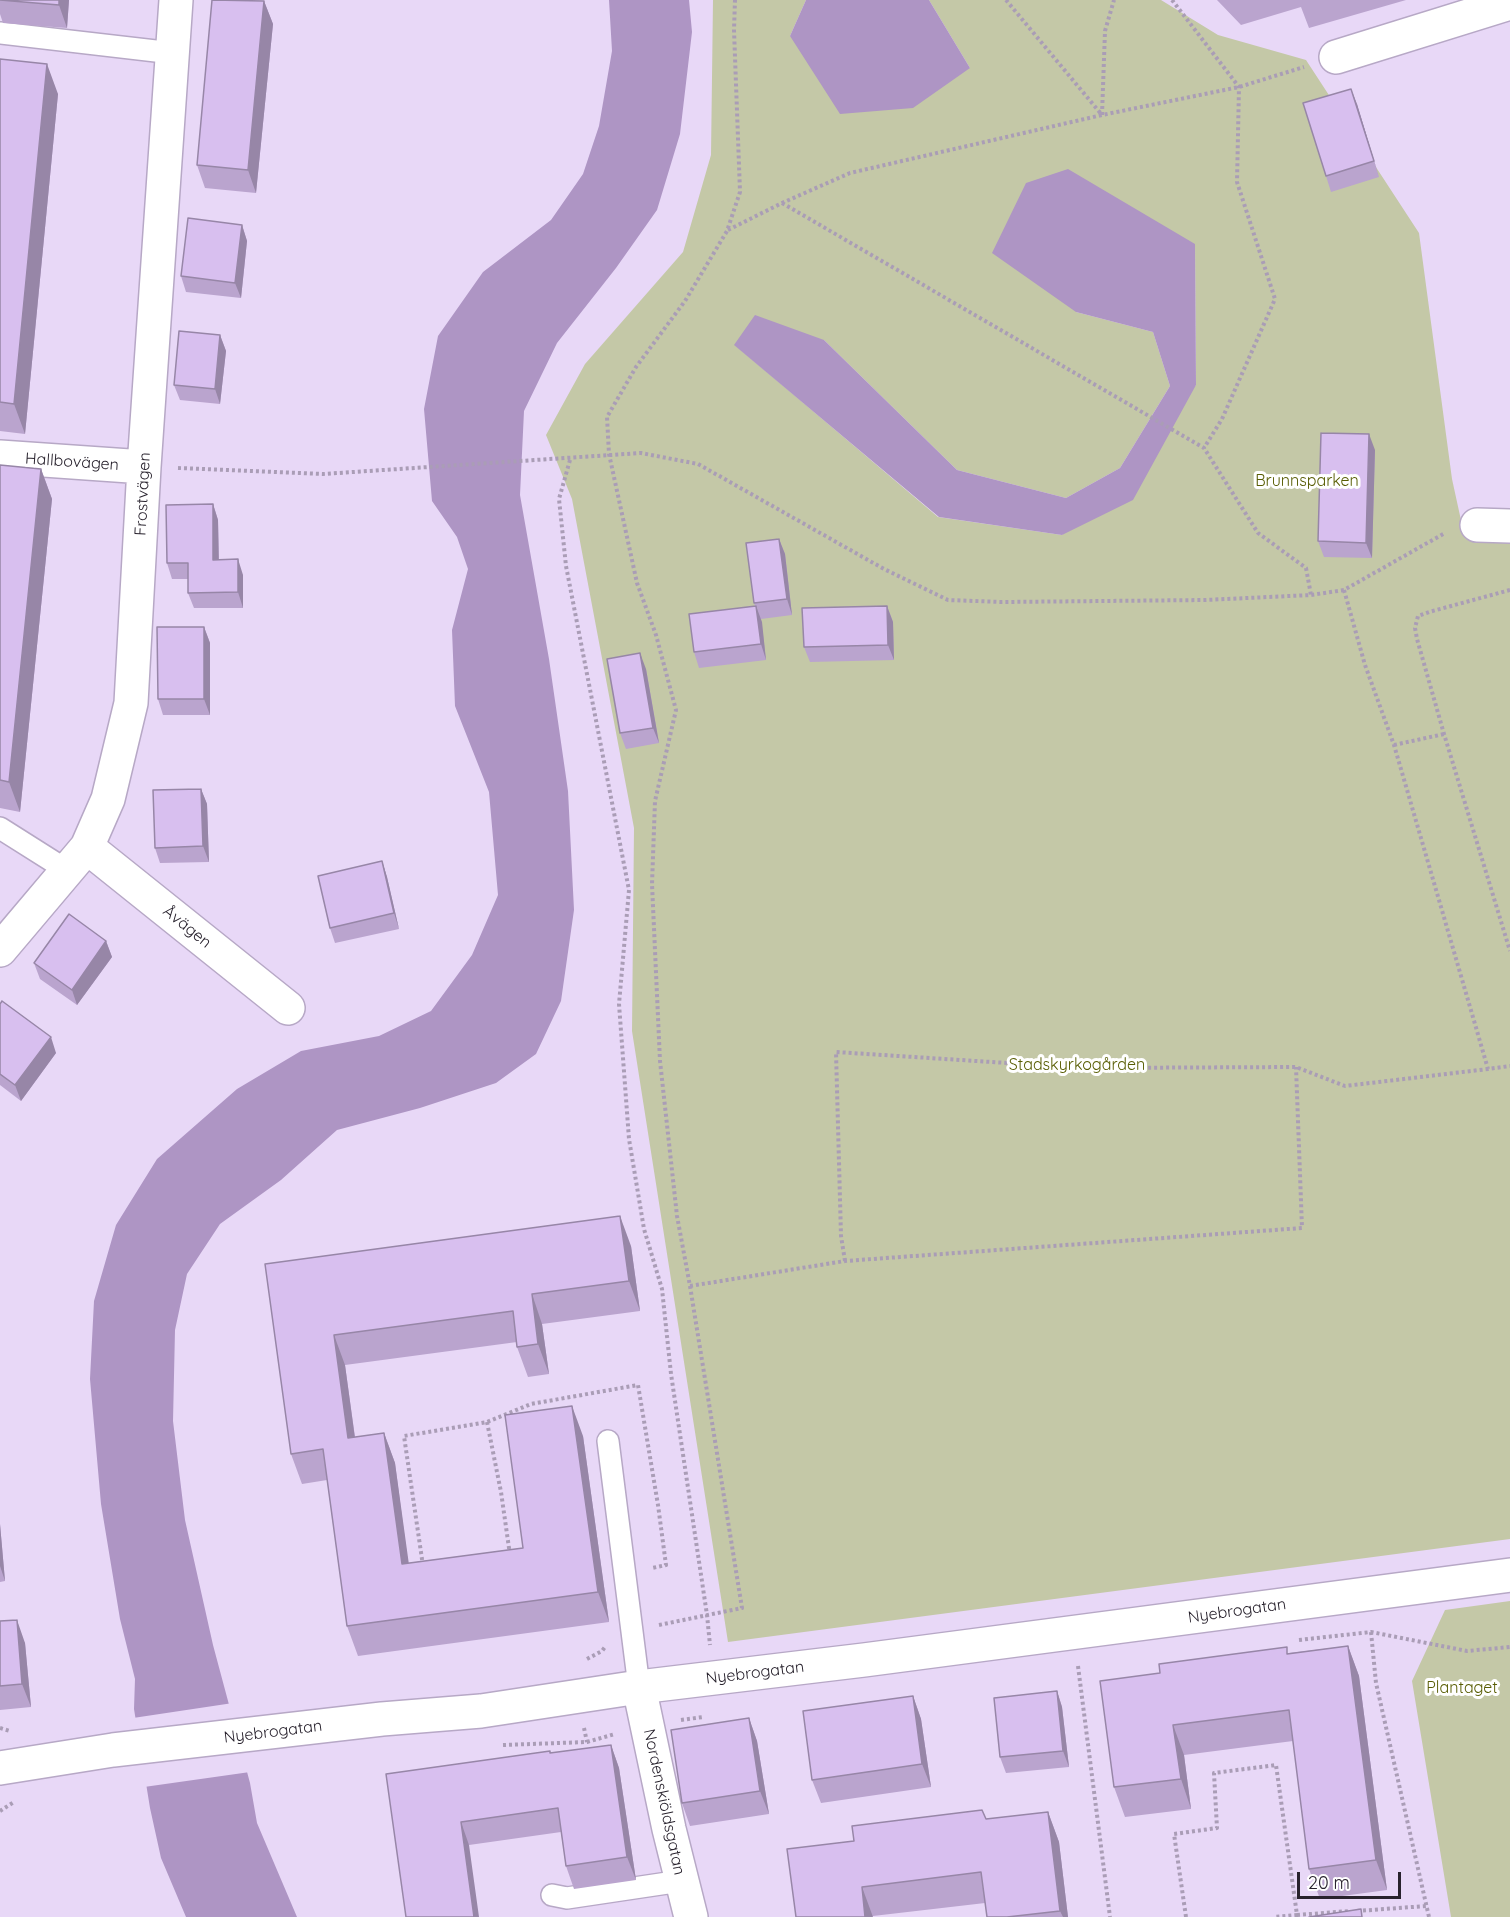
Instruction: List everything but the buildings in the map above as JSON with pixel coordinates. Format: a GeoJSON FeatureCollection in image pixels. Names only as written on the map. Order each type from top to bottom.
{"type":"FeatureCollection","features":[{"type":"Feature","properties":{"kind":"street","name":"Frostvägen"},"geometry":{"type":"LineString","coordinates":[[0,950],[77,859],[108,799],[131,703],[144,467],[176,0]]}},
{"type":"Feature","properties":{"kind":"street"},"geometry":{"type":"LineString","coordinates":[[1336,57],[1510,3]]}},
{"type":"Feature","properties":{"kind":"street","name":"Hallbovägen"},"geometry":{"type":"LineString","coordinates":[[0,457],[144,467]]}},
{"type":"Feature","properties":{"kind":"street"},"geometry":{"type":"LineString","coordinates":[[1477,525],[1510,526]]}},
{"type":"Feature","properties":{"kind":"street","name":"Åvägen"},"geometry":{"type":"LineString","coordinates":[[77,859],[288,1008]]}},
{"type":"Feature","properties":{"kind":"street","name":"Nyebrogatan"},"geometry":{"type":"LineString","coordinates":[[0,1768],[113,1750],[382,1719],[481,1711],[639,1687],[1510,1575]]}},
{"type":"Feature","properties":{"kind":"street","name":"Nordenskiöldsgatan"},"geometry":{"type":"LineString","coordinates":[[639,1687],[681,1881],[691,1917]]}},
{"type":"Feature","properties":{"kind":"lane"},"geometry":{"type":"LineString","coordinates":[[0,33],[173,53]]}},
{"type":"Feature","properties":{"kind":"lane"},"geometry":{"type":"LineString","coordinates":[[0,828],[77,859]]}},
{"type":"Feature","properties":{"kind":"lane"},"geometry":{"type":"LineString","coordinates":[[608,1441],[639,1687]]}},
{"type":"Feature","properties":{"kind":"lane"},"geometry":{"type":"LineString","coordinates":[[552,1896],[567,1898],[681,1881]]}},
{"type":"Feature","properties":{"kind":"path"},"geometry":{"type":"LineString","coordinates":[[583,1660],[602,1651],[618,1632],[742,1608],[677,1216],[660,1061],[652,884],[655,801],[676,710],[656,635],[637,583],[609,454],[607,417],[636,367],[685,301],[727,231],[740,192],[735,0]]}},
{"type":"Feature","properties":{"kind":"path"},"geometry":{"type":"LineString","coordinates":[[1006,0],[1102,115]]}},
{"type":"Feature","properties":{"kind":"path"},"geometry":{"type":"LineString","coordinates":[[1102,115],[1105,30],[1114,0]]}},
{"type":"Feature","properties":{"kind":"path"},"geometry":{"type":"LineString","coordinates":[[1172,0],[1239,87],[1237,182],[1275,299],[1222,419],[1204,448]]}},
{"type":"Feature","properties":{"kind":"path"},"geometry":{"type":"LineString","coordinates":[[727,231],[782,203],[850,173],[1102,115],[1239,87],[1336,57]]}},
{"type":"Feature","properties":{"kind":"path"},"geometry":{"type":"LineString","coordinates":[[782,203],[1204,448],[1258,533],[1306,568],[1311,595]]}},
{"type":"Feature","properties":{"kind":"path"},"geometry":{"type":"LineString","coordinates":[[144,467],[323,474],[549,461],[641,453],[698,464],[884,569],[948,600],[1002,602],[1205,600],[1311,595],[1344,590],[1447,532],[1465,525],[1477,525]]}},
{"type":"Feature","properties":{"kind":"path"},"geometry":{"type":"LineString","coordinates":[[570,459],[559,498],[566,566],[629,890],[619,1004],[629,1139],[644,1229],[662,1289],[671,1374],[710,1645],[719,1644],[723,1677]]}},
{"type":"Feature","properties":{"kind":"path"},"geometry":{"type":"LineString","coordinates":[[1344,590],[1365,665],[1394,746],[1488,1069]]}},
{"type":"Feature","properties":{"kind":"path"},"geometry":{"type":"LineString","coordinates":[[1510,590],[1418,616],[1415,628],[1444,734],[1510,951]]}},
{"type":"Feature","properties":{"kind":"path"},"geometry":{"type":"LineString","coordinates":[[1394,746],[1444,734]]}},
{"type":"Feature","properties":{"kind":"path"},"geometry":{"type":"LineString","coordinates":[[845,1262],[841,1236],[836,1052],[1085,1068],[1296,1067],[1345,1086],[1510,1066]]}},
{"type":"Feature","properties":{"kind":"path"},"geometry":{"type":"LineString","coordinates":[[690,1286],[845,1262],[1302,1228],[1296,1067]]}},
{"type":"Feature","properties":{"kind":"path"},"geometry":{"type":"LineString","coordinates":[[423,1568],[404,1436],[487,1422],[531,1404],[638,1385],[666,1565],[625,1573]]}},
{"type":"Feature","properties":{"kind":"path"},"geometry":{"type":"LineString","coordinates":[[487,1422],[501,1492],[510,1556]]}},
{"type":"Feature","properties":{"kind":"path"},"geometry":{"type":"LineString","coordinates":[[1075,1632],[1110,1917]]}},
{"type":"Feature","properties":{"kind":"path"},"geometry":{"type":"LineString","coordinates":[[1293,1641],[1371,1632],[1467,1651],[1510,1647]]}},
{"type":"Feature","properties":{"kind":"path"},"geometry":{"type":"LineString","coordinates":[[1371,1632],[1376,1683],[1429,1917]]}},
{"type":"Feature","properties":{"kind":"path"},"geometry":{"type":"LineString","coordinates":[[1067,1670],[1079,1668]]}},
{"type":"Feature","properties":{"kind":"path"},"geometry":{"type":"LineString","coordinates":[[648,1725],[705,1716]]}},
{"type":"Feature","properties":{"kind":"path"},"geometry":{"type":"LineString","coordinates":[[1186,1917],[1174,1834],[1217,1828],[1214,1773],[1276,1765],[1297,1915]]}},
{"type":"Feature","properties":{"kind":"path"},"geometry":{"type":"LineString","coordinates":[[1274,1917],[1426,1906]]}},
{"type":"Feature","properties":{"kind":"green space","name":"Stadskyrkogården"},"geometry":{"type":"Polygon","coordinates":[[[713,0],[806,0],[790,36],[970,68],[929,0],[1161,0],[1218,35],[1306,60],[1419,233],[1452,479],[1464,534],[1510,537],[1510,1539],[728,1642],[632,1031],[634,828],[572,499],[546,435],[585,364],[683,252],[711,155],[713,0]],[[1195,244],[1076,312],[1153,332],[1170,386],[1120,468],[1066,498],[957,470],[824,340],[735,345],[938,517],[1062,535],[1196,385],[1195,244]]]}},
{"type":"Feature","properties":{"kind":"green space","name":"Plantaget"},"geometry":{"type":"Polygon","coordinates":[[[1510,1601],[1510,1917],[1451,1917],[1412,1681],[1445,1610],[1510,1601]]]}},
{"type":"Feature","properties":{"kind":"shaded area"},"geometry":{"type":"Polygon","coordinates":[[[609,0],[689,0],[692,32],[680,134],[657,210],[616,268],[557,343],[524,411],[520,495],[549,659],[568,791],[574,910],[561,1001],[536,1054],[496,1083],[420,1108],[337,1130],[281,1180],[220,1224],[187,1274],[175,1330],[173,1421],[185,1520],[213,1645],[250,1783],[257,1823],[297,1917],[186,1917],[161,1858],[150,1808],[134,1709],[135,1679],[120,1619],[101,1504],[90,1379],[94,1301],[116,1225],[157,1159],[237,1089],[301,1051],[379,1036],[431,1011],[472,955],[498,895],[489,792],[455,706],[452,630],[468,569],[457,537],[432,501],[424,409],[438,336],[483,272],[551,220],[583,174],[599,126],[612,51],[609,0]]]}},
{"type":"Feature","properties":{"kind":"shaded area"},"geometry":{"type":"Polygon","coordinates":[[[806,0],[929,0],[970,68],[913,108],[840,114],[790,36],[806,0]]]}},
{"type":"Feature","properties":{"kind":"shaded area"},"geometry":{"type":"Polygon","coordinates":[[[1068,169],[1195,244],[1196,385],[1133,500],[1062,535],[939,517],[734,345],[755,315],[824,340],[957,470],[1066,498],[1120,468],[1170,386],[1153,332],[1076,312],[992,253],[1026,183],[1068,169]]]}},
{"type":"Feature","properties":{"kind":"pier"},"geometry":{"type":"Polygon","coordinates":[[[233,1703],[250,1772],[144,1787],[133,1718],[233,1703]]]}},
{"type":"Feature","properties":{"kind":"park label","name":"Brunnsparken"},"geometry":{"type":"Point","coordinates":[1307,481]}}]}
